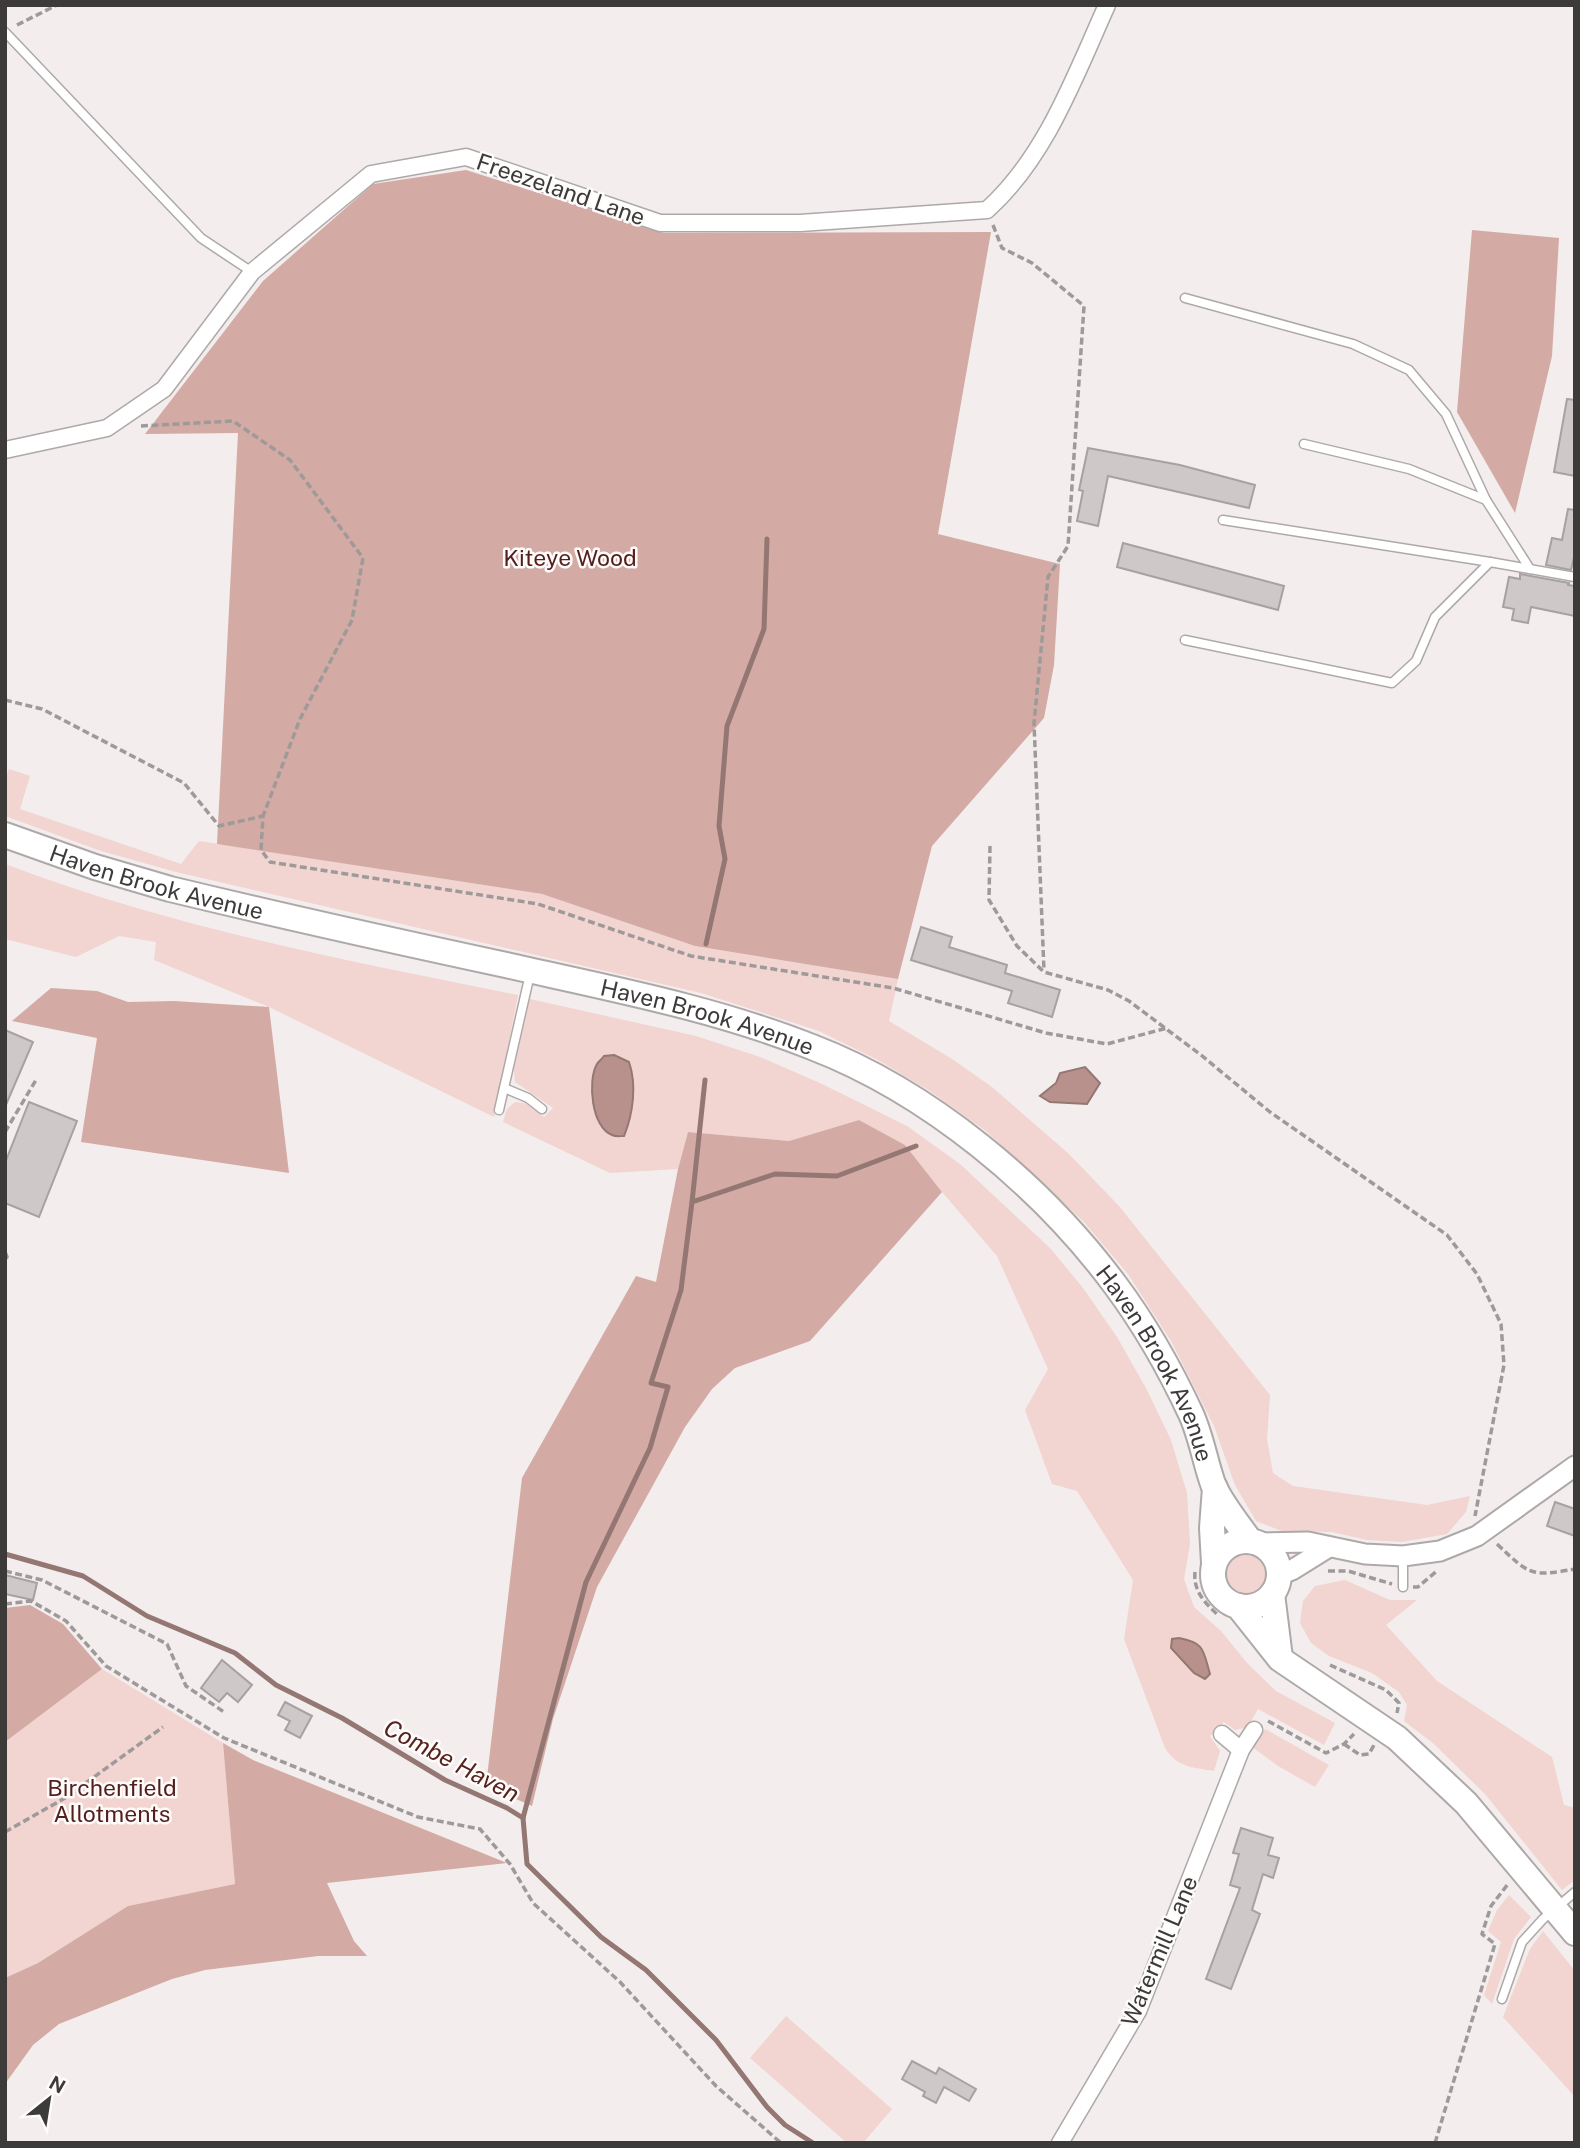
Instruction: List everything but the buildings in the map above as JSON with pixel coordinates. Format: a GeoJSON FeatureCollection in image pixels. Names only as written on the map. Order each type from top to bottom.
{"type":"FeatureCollection","features":[{"type":"Feature","properties":{"kind":"main road","name":"Haven Brook Avenue"},"geometry":{"type":"LineString","coordinates":[[5,835],[95,867],[170,889],[698,1010],[813,1047],[870,1075],[925,1107],[978,1144],[1027,1185],[1073,1233],[1116,1286],[1158,1351],[1193,1418],[1214,1488],[1212,1528],[1205,1565]]}},
{"type":"Feature","properties":{"kind":"main road","name":"Haven Brook Avenue"},"geometry":{"type":"LineString","coordinates":[[1214,1488],[1255,1542]]}},
{"type":"Feature","properties":{"kind":"main road"},"geometry":{"type":"LineString","coordinates":[[1228,1611],[1229,1602],[1216,1588],[1205,1565],[1231,1544],[1255,1542],[1274,1556],[1280,1659]]}},
{"type":"Feature","properties":{"kind":"main road"},"geometry":{"type":"LineString","coordinates":[[1228,1611],[1257,1605],[1276,1585]]}},
{"type":"Feature","properties":{"kind":"main road"},"geometry":{"type":"LineString","coordinates":[[1228,1611],[1280,1659],[1397,1738],[1466,1803],[1575,1933]]}},
{"type":"Feature","properties":{"kind":"street"},"geometry":{"type":"LineString","coordinates":[[987,210],[1009,190],[1034,155],[1074,79],[1107,5]]}},
{"type":"Feature","properties":{"kind":"street","name":"Freezeland Lane"},"geometry":{"type":"LineString","coordinates":[[5,450],[107,428],[164,389],[252,272],[371,174],[466,157],[660,223],[800,223],[987,210]]}},
{"type":"Feature","properties":{"kind":"street"},"geometry":{"type":"LineString","coordinates":[[1255,1542],[1308,1542],[1365,1554],[1404,1556],[1440,1551],[1477,1536],[1575,1466]]}},
{"type":"Feature","properties":{"kind":"street"},"geometry":{"type":"LineString","coordinates":[[1276,1585],[1292,1570],[1329,1547]]}},
{"type":"Feature","properties":{"kind":"street","name":"Watermill Lane"},"geometry":{"type":"LineString","coordinates":[[1060,2143],[1138,2011],[1241,1750],[1254,1730]]}},
{"type":"Feature","properties":{"kind":"street"},"geometry":{"type":"LineString","coordinates":[[1222,1734],[1241,1750]]}},
{"type":"Feature","properties":{"kind":"lane"},"geometry":{"type":"LineString","coordinates":[[5,33],[201,238],[252,272]]}},
{"type":"Feature","properties":{"kind":"lane"},"geometry":{"type":"LineString","coordinates":[[1185,298],[1353,344],[1409,370],[1446,414],[1486,500],[1531,569]]}},
{"type":"Feature","properties":{"kind":"lane"},"geometry":{"type":"LineString","coordinates":[[1304,444],[1409,470],[1486,500]]}},
{"type":"Feature","properties":{"kind":"lane"},"geometry":{"type":"LineString","coordinates":[[1223,520],[1575,577]]}},
{"type":"Feature","properties":{"kind":"lane"},"geometry":{"type":"LineString","coordinates":[[1185,640],[1392,683],[1416,661],[1435,617],[1490,562]]}},
{"type":"Feature","properties":{"kind":"lane"},"geometry":{"type":"LineString","coordinates":[[499,1110],[530,971]]}},
{"type":"Feature","properties":{"kind":"lane"},"geometry":{"type":"LineString","coordinates":[[504,1088],[528,1098],[542,1109]]}},
{"type":"Feature","properties":{"kind":"lane"},"geometry":{"type":"LineString","coordinates":[[1403,1587],[1404,1556]]}},
{"type":"Feature","properties":{"kind":"lane"},"geometry":{"type":"LineString","coordinates":[[1502,1999],[1522,1942],[1575,1892]]}},
{"type":"Feature","properties":{"kind":"path"},"geometry":{"type":"LineString","coordinates":[[17,25],[57,5]]}},
{"type":"Feature","properties":{"kind":"path"},"geometry":{"type":"LineString","coordinates":[[987,210],[1002,248],[1032,263],[1084,306],[1068,546],[1048,578],[1034,723],[1044,972]]}},
{"type":"Feature","properties":{"kind":"path"},"geometry":{"type":"LineString","coordinates":[[107,428],[233,421],[290,460],[363,558],[352,620],[300,719],[264,816],[261,850],[270,862],[538,904],[691,956],[893,988],[1046,1033],[1108,1044],[1167,1028]]}},
{"type":"Feature","properties":{"kind":"path"},"geometry":{"type":"LineString","coordinates":[[5,700],[42,709],[184,783],[219,826],[264,816]]}},
{"type":"Feature","properties":{"kind":"path"},"geometry":{"type":"LineString","coordinates":[[990,846],[989,900],[1017,946],[1044,972],[1108,990],[1129,1001],[1167,1028],[1270,1112],[1447,1235],[1477,1274],[1501,1324],[1504,1365],[1475,1510],[1477,1536],[1492,1540],[1524,1569],[1542,1575],[1575,1569]]}},
{"type":"Feature","properties":{"kind":"path"},"geometry":{"type":"LineString","coordinates":[[5,1132],[36,1080]]}},
{"type":"Feature","properties":{"kind":"path"},"geometry":{"type":"LineString","coordinates":[[5,1252],[5,1261]]}},
{"type":"Feature","properties":{"kind":"path"},"geometry":{"type":"LineString","coordinates":[[1205,1565],[1194,1579],[1202,1600],[1228,1611]]}},
{"type":"Feature","properties":{"kind":"path"},"geometry":{"type":"LineString","coordinates":[[5,1571],[42,1580],[167,1644],[186,1686],[224,1712]]}},
{"type":"Feature","properties":{"kind":"path"},"geometry":{"type":"LineString","coordinates":[[1325,1571],[1348,1571],[1403,1587]]}},
{"type":"Feature","properties":{"kind":"path"},"geometry":{"type":"LineString","coordinates":[[5,1604],[31,1601],[66,1621],[106,1667],[224,1738],[312,1776],[418,1816],[480,1829],[510,1864],[533,1903],[620,1982],[716,2085],[781,2143]]}},
{"type":"Feature","properties":{"kind":"path"},"geometry":{"type":"LineString","coordinates":[[1325,1663],[1386,1690],[1399,1703],[1393,1717]]}},
{"type":"Feature","properties":{"kind":"path"},"geometry":{"type":"LineString","coordinates":[[1382,1697],[1386,1690]]}},
{"type":"Feature","properties":{"kind":"path"},"geometry":{"type":"LineString","coordinates":[[1254,1730],[1263,1718],[1326,1753],[1344,1744],[1357,1731]]}},
{"type":"Feature","properties":{"kind":"path"},"geometry":{"type":"LineString","coordinates":[[5,1832],[65,1798],[163,1727]]}},
{"type":"Feature","properties":{"kind":"path"},"geometry":{"type":"LineString","coordinates":[[1344,1744],[1360,1755],[1369,1754],[1377,1741],[1367,1737]]}},
{"type":"Feature","properties":{"kind":"path"},"geometry":{"type":"LineString","coordinates":[[1435,2143],[1495,1944],[1482,1934],[1492,1906],[1511,1880]]}},
{"type":"Feature","properties":{"kind":"green space","name":"Kiteye Wood"},"geometry":{"type":"Polygon","coordinates":[[[466,170],[664,233],[991,232],[938,534],[1060,564],[1054,665],[1044,718],[932,846],[898,979],[695,946],[542,894],[217,844],[238,433],[145,434],[263,281],[373,184],[466,170]]]}},
{"type":"Feature","properties":{"kind":"green space"},"geometry":{"type":"Polygon","coordinates":[[[1472,230],[1559,238],[1552,356],[1515,513],[1457,412],[1472,230]]]}},
{"type":"Feature","properties":{"kind":"green space"},"geometry":{"type":"Polygon","coordinates":[[[9,769],[30,776],[20,809],[181,864],[199,841],[542,894],[695,946],[898,979],[889,1021],[992,1087],[1069,1154],[1119,1206],[1270,1395],[1267,1439],[1273,1473],[1293,1486],[1427,1505],[1470,1496],[1466,1512],[1447,1534],[1402,1542],[1367,1540],[1332,1532],[1282,1531],[1256,1521],[1235,1485],[1214,1426],[1171,1341],[1128,1274],[1084,1222],[986,1131],[930,1091],[878,1060],[819,1031],[701,993],[176,872],[101,851],[5,816],[5,780],[9,769]]]}},
{"type":"Feature","properties":{"kind":"green space"},"geometry":{"type":"Polygon","coordinates":[[[5,864],[130,906],[194,924],[323,955],[518,995],[494,1117],[269,1007],[154,960],[156,942],[119,936],[76,957],[5,939],[5,864]]]}},
{"type":"Feature","properties":{"kind":"green space"},"geometry":{"type":"Polygon","coordinates":[[[51,988],[97,991],[128,1002],[174,1001],[269,1007],[289,1173],[81,1142],[97,1038],[12,1021],[51,988]]]}},
{"type":"Feature","properties":{"kind":"green space"},"geometry":{"type":"Polygon","coordinates":[[[530,999],[696,1036],[760,1057],[822,1084],[907,1126],[960,1164],[1050,1248],[1083,1288],[1117,1337],[1171,1440],[1187,1493],[1190,1544],[1184,1579],[1194,1607],[1221,1631],[1247,1663],[1276,1691],[1335,1723],[1324,1745],[1258,1709],[1248,1727],[1235,1730],[1224,1722],[1210,1736],[1220,1751],[1214,1771],[1180,1763],[1165,1748],[1124,1639],[1133,1580],[1077,1491],[1052,1484],[1025,1410],[1048,1369],[997,1256],[905,1145],[859,1120],[789,1141],[688,1132],[678,1169],[610,1173],[503,1122],[507,1109],[515,1102],[525,1103],[544,1117],[553,1108],[515,1082],[514,1069],[530,999]]]}},
{"type":"Feature","properties":{"kind":"green space"},"geometry":{"type":"Polygon","coordinates":[[[859,1120],[905,1145],[942,1192],[810,1341],[735,1368],[712,1389],[685,1427],[597,1587],[553,1719],[532,1806],[486,1786],[522,1478],[636,1276],[656,1282],[688,1132],[789,1141],[859,1120]]]}},
{"type":"Feature","properties":{"kind":"green space"},"geometry":{"type":"Polygon","coordinates":[[[1246,1549],[1263,1557],[1271,1574],[1263,1591],[1246,1599],[1229,1591],[1221,1574],[1229,1557],[1246,1549]]]}},
{"type":"Feature","properties":{"kind":"green space"},"geometry":{"type":"Polygon","coordinates":[[[1345,1580],[1390,1600],[1417,1600],[1386,1625],[1437,1681],[1552,1757],[1564,1805],[1575,1808],[1575,1880],[1562,1890],[1485,1794],[1434,1744],[1404,1721],[1407,1705],[1399,1692],[1372,1673],[1329,1656],[1311,1643],[1300,1623],[1303,1601],[1315,1586],[1345,1580]]]}},
{"type":"Feature","properties":{"kind":"green space"},"geometry":{"type":"Polygon","coordinates":[[[30,1605],[63,1624],[102,1669],[5,1742],[5,1608],[30,1605]]]}},
{"type":"Feature","properties":{"kind":"green space","name":"Birchenfield Allotments"},"geometry":{"type":"Polygon","coordinates":[[[102,1669],[223,1743],[235,1884],[128,1906],[38,1963],[5,1978],[5,1742],[102,1669]]]}},
{"type":"Feature","properties":{"kind":"green space"},"geometry":{"type":"Polygon","coordinates":[[[1265,1729],[1329,1765],[1315,1787],[1278,1766],[1252,1747],[1265,1729]]]}},
{"type":"Feature","properties":{"kind":"green space"},"geometry":{"type":"Polygon","coordinates":[[[223,1743],[253,1760],[507,1863],[327,1883],[354,1941],[367,1956],[318,1956],[205,1970],[172,1979],[59,2024],[33,2045],[5,2084],[5,1978],[38,1963],[128,1906],[235,1884],[223,1743]]]}},
{"type":"Feature","properties":{"kind":"green space"},"geometry":{"type":"Polygon","coordinates":[[[1509,1895],[1531,1917],[1514,1939],[1492,2004],[1484,1995],[1501,1942],[1488,1931],[1497,1910],[1509,1895]]]}},
{"type":"Feature","properties":{"kind":"green space"},"geometry":{"type":"Polygon","coordinates":[[[1543,1931],[1575,1971],[1575,2097],[1503,2017],[1530,1949],[1543,1931]]]}},
{"type":"Feature","properties":{"kind":"green space"},"geometry":{"type":"Polygon","coordinates":[[[786,2016],[892,2109],[863,2143],[847,2143],[750,2058],[786,2016]]]}},
{"type":"Feature","properties":{"kind":"shaded area"},"geometry":{"type":"Polygon","coordinates":[[[614,1055],[629,1062],[633,1080],[632,1109],[624,1136],[614,1136],[605,1131],[593,1103],[592,1081],[597,1064],[604,1056],[614,1055]]]}},
{"type":"Feature","properties":{"kind":"shaded area"},"geometry":{"type":"Polygon","coordinates":[[[1085,1067],[1100,1083],[1087,1104],[1050,1102],[1040,1096],[1056,1083],[1060,1073],[1085,1067]]]}},
{"type":"Feature","properties":{"kind":"shaded area"},"geometry":{"type":"Polygon","coordinates":[[[1172,1639],[1194,1642],[1202,1649],[1210,1674],[1205,1679],[1194,1673],[1171,1648],[1172,1639]]]}},
{"type":"Feature","properties":{"kind":"waterway"},"geometry":{"type":"LineString","coordinates":[[706,944],[725,859],[719,826],[727,726],[764,629],[767,539]]}},
{"type":"Feature","properties":{"kind":"waterway"},"geometry":{"type":"LineString","coordinates":[[692,1202],[705,1080]]}},
{"type":"Feature","properties":{"kind":"waterway"},"geometry":{"type":"LineString","coordinates":[[523,1818],[586,1582],[650,1448],[668,1387],[651,1383],[681,1290],[692,1202],[775,1174],[837,1176],[916,1146]]}},
{"type":"Feature","properties":{"kind":"waterway","name":"Combe Haven"},"geometry":{"type":"LineString","coordinates":[[5,1554],[83,1576],[147,1616],[235,1653],[276,1685],[342,1718],[445,1780],[523,1818],[527,1864],[601,1937],[646,1970],[716,2040],[767,2107],[785,2125],[813,2143]]}}]}
